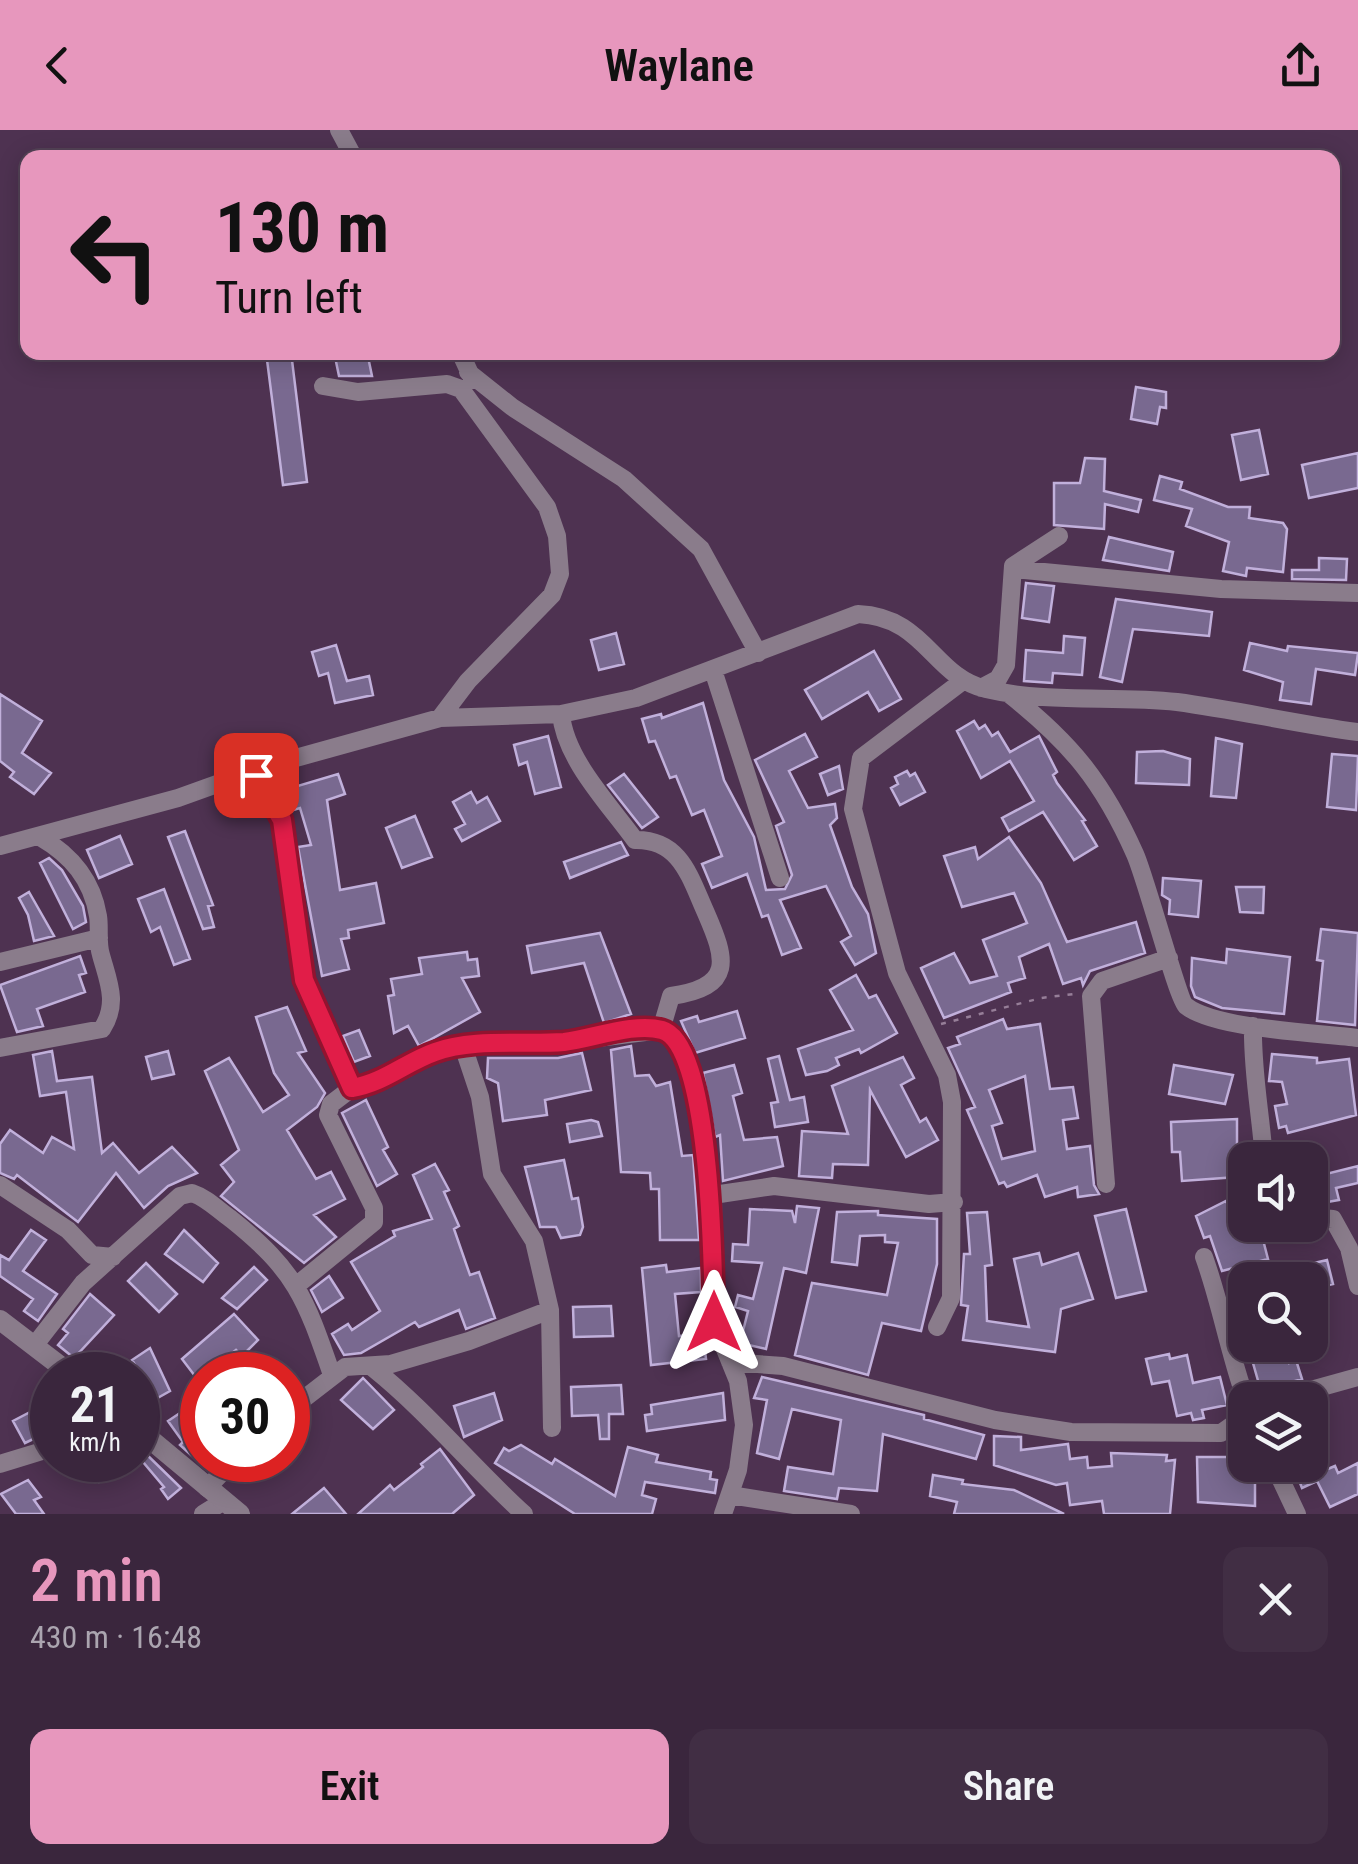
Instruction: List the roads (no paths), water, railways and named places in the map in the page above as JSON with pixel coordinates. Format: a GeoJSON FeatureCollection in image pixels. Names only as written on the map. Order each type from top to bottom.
{"type":"FeatureCollection","features":[{"type":"Feature","properties":{"kind":"street"},"geometry":{"type":"LineString","coordinates":[[463,360],[520,454],[534,490]]}},
{"type":"Feature","properties":{"kind":"street"},"geometry":{"type":"LineString","coordinates":[[468,372],[512,407],[624,479],[701,550],[758,653]]}},
{"type":"Feature","properties":{"kind":"street"},"geometry":{"type":"LineString","coordinates":[[324,386],[358,392],[454,386],[469,397],[554,523],[558,584],[440,718]]}},
{"type":"Feature","properties":{"kind":"street"},"geometry":{"type":"LineString","coordinates":[[936,1327],[952,1298],[952,1102],[947,1075],[898,973],[854,809],[855,782],[861,758],[973,684],[998,680],[1006,665],[1013,569],[1017,561],[1059,536]]}},
{"type":"Feature","properties":{"kind":"street"},"geometry":{"type":"LineString","coordinates":[[1013,569],[1221,589],[1358,593]]}},
{"type":"Feature","properties":{"kind":"street"},"geometry":{"type":"LineString","coordinates":[[0,846],[242,775],[256,775],[268,766],[440,718],[561,714],[636,698],[858,614],[880,615],[903,624],[973,684],[1008,693],[1176,702],[1358,732]]}},
{"type":"Feature","properties":{"kind":"street"},"geometry":{"type":"LineString","coordinates":[[713,670],[780,878]]}},
{"type":"Feature","properties":{"kind":"street"},"geometry":{"type":"LineString","coordinates":[[1008,693],[1043,721],[1096,777],[1136,856],[1159,916],[1177,995],[1186,1007],[1253,1026],[1358,1038]]}},
{"type":"Feature","properties":{"kind":"street"},"geometry":{"type":"LineString","coordinates":[[561,714],[568,743],[635,840],[650,840],[671,849],[685,863],[721,943],[725,962],[718,976],[703,987],[671,996],[661,1030]]}},
{"type":"Feature","properties":{"kind":"street"},"geometry":{"type":"LineString","coordinates":[[256,775],[282,820],[304,980],[352,1088]]}},
{"type":"Feature","properties":{"kind":"street"},"geometry":{"type":"LineString","coordinates":[[0,1048],[102,1029],[109,1018],[111,976],[100,953],[98,917],[84,878],[64,851],[40,837]]}},
{"type":"Feature","properties":{"kind":"street"},"geometry":{"type":"LineString","coordinates":[[0,962],[99,938]]}},
{"type":"Feature","properties":{"kind":"street"},"geometry":{"type":"LineString","coordinates":[[1106,1184],[1090,996],[1102,981],[1169,958]]}},
{"type":"Feature","properties":{"kind":"street"},"geometry":{"type":"LineString","coordinates":[[1253,1026],[1252,1070],[1260,1099],[1263,1142]]}},
{"type":"Feature","properties":{"kind":"street"},"geometry":{"type":"LineString","coordinates":[[297,1284],[374,1222],[374,1208],[328,1115],[331,1104],[352,1088],[406,1069],[434,1052],[463,1046],[566,1042],[661,1030],[677,1040],[691,1077],[713,1196],[714,1322],[738,1380],[744,1425],[723,1514]]}},
{"type":"Feature","properties":{"kind":"street"},"geometry":{"type":"LineString","coordinates":[[463,1046],[480,1097],[492,1174],[534,1242],[550,1310],[552,1428]]}},
{"type":"Feature","properties":{"kind":"street"},"geometry":{"type":"LineString","coordinates":[[0,1185],[68,1230],[92,1255],[113,1258]]}},
{"type":"Feature","properties":{"kind":"street"},"geometry":{"type":"LineString","coordinates":[[713,1196],[774,1186],[930,1204],[954,1202]]}},
{"type":"Feature","properties":{"kind":"street"},"geometry":{"type":"LineString","coordinates":[[34,1346],[90,1277],[180,1196],[192,1192],[268,1247],[297,1284],[332,1375]]}},
{"type":"Feature","properties":{"kind":"street"},"geometry":{"type":"LineString","coordinates":[[1328,1219],[1333,1220],[1349,1248],[1358,1286]]}},
{"type":"Feature","properties":{"kind":"street"},"geometry":{"type":"LineString","coordinates":[[90,1277],[92,1255]]}},
{"type":"Feature","properties":{"kind":"street"},"geometry":{"type":"LineString","coordinates":[[1204,1257],[1216,1291],[1224,1340],[1239,1382]]}},
{"type":"Feature","properties":{"kind":"street"},"geometry":{"type":"LineString","coordinates":[[310,1393],[350,1366],[373,1368],[469,1341],[550,1310]]}},
{"type":"Feature","properties":{"kind":"street"},"geometry":{"type":"LineString","coordinates":[[0,1320],[42,1352]]}},
{"type":"Feature","properties":{"kind":"street"},"geometry":{"type":"LineString","coordinates":[[730,1362],[783,1366],[995,1420],[1071,1432],[1222,1433],[1228,1429]]}},
{"type":"Feature","properties":{"kind":"street"},"geometry":{"type":"LineString","coordinates":[[373,1368],[403,1391],[490,1486],[524,1514]]}},
{"type":"Feature","properties":{"kind":"street"},"geometry":{"type":"LineString","coordinates":[[1328,1386],[1358,1378]]}},
{"type":"Feature","properties":{"kind":"street"},"geometry":{"type":"LineString","coordinates":[[160,1447],[224,1501],[203,1514]]}},
{"type":"Feature","properties":{"kind":"street"},"geometry":{"type":"LineString","coordinates":[[0,1464],[30,1455]]}},
{"type":"Feature","properties":{"kind":"street"},"geometry":{"type":"LineString","coordinates":[[1282,1482],[1296,1514]]}},
{"type":"Feature","properties":{"kind":"street"},"geometry":{"type":"LineString","coordinates":[[730,1495],[851,1514]]}}]}
